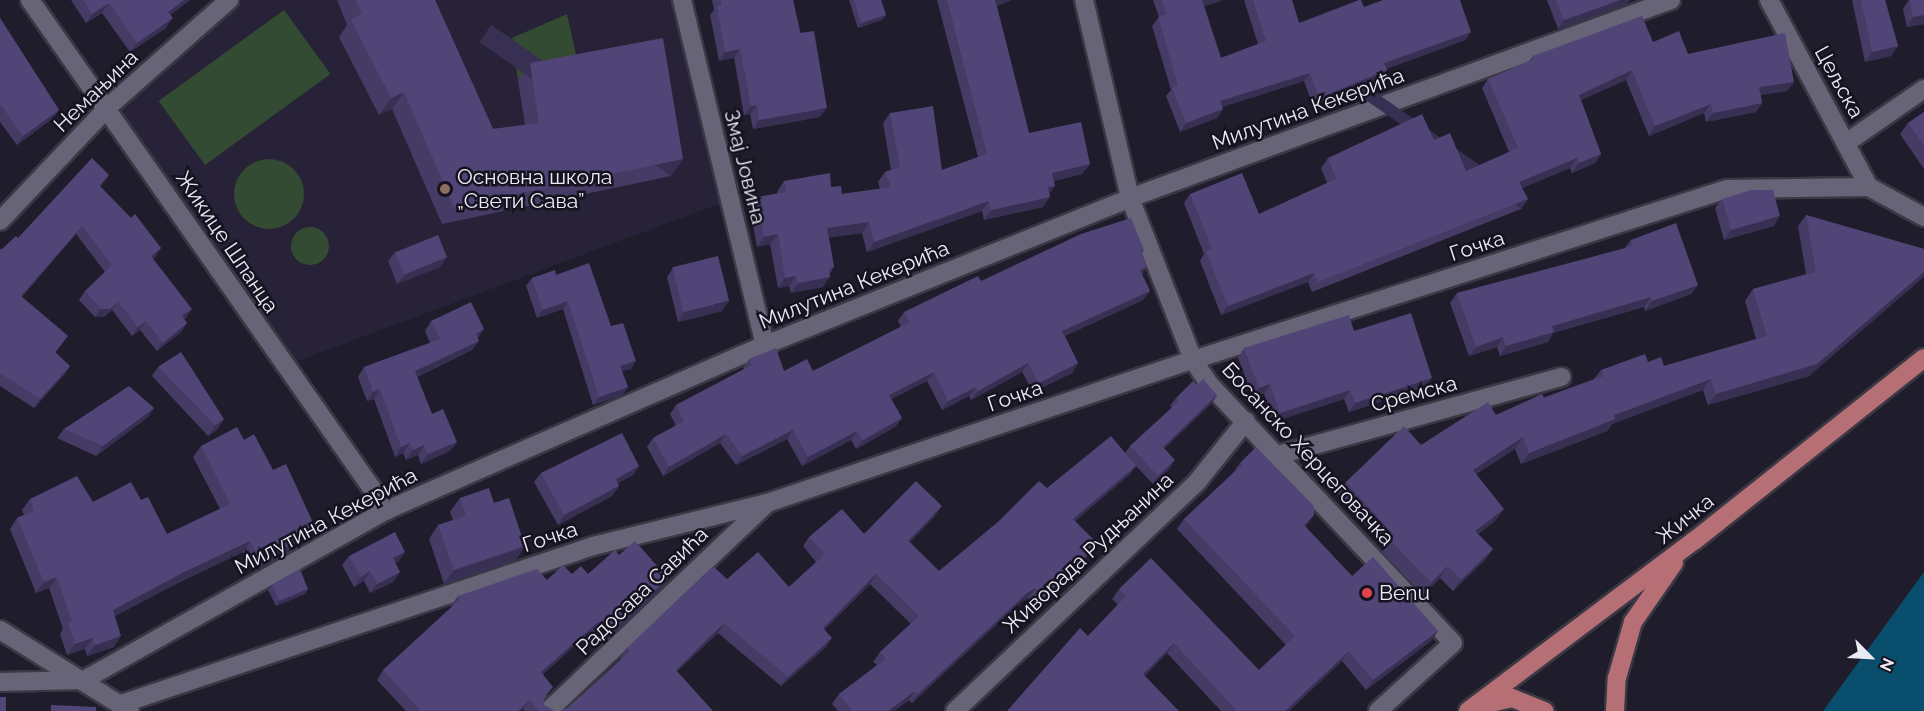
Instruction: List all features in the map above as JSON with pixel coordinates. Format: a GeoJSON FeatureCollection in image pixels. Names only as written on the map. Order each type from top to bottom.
{"type":"FeatureCollection","features":[{"type":"Feature","properties":{"kind":"main road","name":"Жичка"},"geometry":{"type":"LineString","coordinates":[[1468,711],[1694,541],[1924,358]]}},
{"type":"Feature","properties":{"kind":"main road"},"geometry":{"type":"LineString","coordinates":[[1615,711],[1617,678],[1633,622],[1694,541]]}},
{"type":"Feature","properties":{"kind":"main road"},"geometry":{"type":"LineString","coordinates":[[1504,705],[1509,686],[1524,669]]}},
{"type":"Feature","properties":{"kind":"main road"},"geometry":{"type":"LineString","coordinates":[[1468,711],[1504,705],[1512,698],[1545,711]]}},
{"type":"Feature","properties":{"kind":"street","name":"Жикице Шпанца"},"geometry":{"type":"LineString","coordinates":[[30,0],[108,107],[387,510]]}},
{"type":"Feature","properties":{"kind":"street","name":"Немањина"},"geometry":{"type":"LineString","coordinates":[[0,221],[108,107],[229,0]]}},
{"type":"Feature","properties":{"kind":"street","name":"Змај Јовина"},"geometry":{"type":"LineString","coordinates":[[682,0],[765,345]]}},
{"type":"Feature","properties":{"kind":"street","name":"Милутина Кекерића"},"geometry":{"type":"LineString","coordinates":[[84,680],[387,510],[765,345],[1130,198],[1671,0]]}},
{"type":"Feature","properties":{"kind":"street","name":"Цељска"},"geometry":{"type":"LineString","coordinates":[[1768,0],[1869,187]]}},
{"type":"Feature","properties":{"kind":"street","name":"Босанско Херцеговачка"},"geometry":{"type":"LineString","coordinates":[[1088,1],[1130,198],[1193,360],[1210,385],[1453,643],[1378,711]]}},
{"type":"Feature","properties":{"kind":"street"},"geometry":{"type":"LineString","coordinates":[[1846,143],[1924,89]]}},
{"type":"Feature","properties":{"kind":"street"},"geometry":{"type":"LineString","coordinates":[[1869,187],[1924,218]]}},
{"type":"Feature","properties":{"kind":"street","name":"Гочка"},"geometry":{"type":"LineString","coordinates":[[125,708],[593,546],[767,503],[1193,360],[1727,189],[1869,187]]}},
{"type":"Feature","properties":{"kind":"street","name":"Сремска"},"geometry":{"type":"LineString","coordinates":[[1278,455],[1561,377]]}},
{"type":"Feature","properties":{"kind":"street","name":"Живорада Рудњанина"},"geometry":{"type":"LineString","coordinates":[[955,711],[1197,482],[1246,421]]}},
{"type":"Feature","properties":{"kind":"street","name":"Радосава Савића"},"geometry":{"type":"LineString","coordinates":[[548,711],[767,503]]}},
{"type":"Feature","properties":{"kind":"street"},"geometry":{"type":"LineString","coordinates":[[0,630],[84,680],[125,708]]}},
{"type":"Feature","properties":{"kind":"street"},"geometry":{"type":"LineString","coordinates":[[0,682],[84,680]]}},
{"type":"Feature","properties":{"kind":"shaded area","name":"Основна школа „Свети Сава”"},"geometry":{"type":"Polygon","coordinates":[[[229,0],[682,0],[730,200],[284,366],[108,107],[229,0]]]}},
{"type":"Feature","properties":{"kind":"green space"},"geometry":{"type":"Polygon","coordinates":[[[284,10],[330,74],[205,165],[159,101],[284,10]]]}},
{"type":"Feature","properties":{"kind":"green space"},"geometry":{"type":"Polygon","coordinates":[[[567,14],[579,68],[518,80],[512,38],[567,14]]]}},
{"type":"Feature","properties":{"kind":"green space"},"geometry":{"type":"Polygon","coordinates":[[[269,159],[282,162],[294,169],[301,181],[304,194],[301,207],[294,219],[282,226],[269,229],[256,226],[244,219],[237,207],[234,194],[237,181],[244,169],[256,162],[269,159]]]}},
{"type":"Feature","properties":{"kind":"green space"},"geometry":{"type":"Polygon","coordinates":[[[310,227],[323,233],[329,246],[323,259],[310,265],[297,259],[291,246],[297,233],[310,227]]]}},
{"type":"Feature","properties":{"kind":"water"},"geometry":{"type":"Polygon","coordinates":[[[1924,572],[1924,711],[1823,711],[1924,572]]]}},
{"type":"Feature","properties":{"kind":"building"},"geometry":{"type":"Polygon","coordinates":[[[83,0],[184,0],[168,12],[173,18],[137,43],[109,3],[92,14],[83,0]]]}},
{"type":"Feature","properties":{"kind":"building"},"geometry":{"type":"Polygon","coordinates":[[[356,0],[435,0],[493,129],[539,123],[530,63],[663,38],[683,159],[454,207],[404,92],[391,98],[351,20],[362,14],[356,0]]]}},
{"type":"Feature","properties":{"kind":"building"},"geometry":{"type":"Polygon","coordinates":[[[721,0],[793,0],[800,33],[814,31],[827,108],[759,120],[757,105],[751,106],[740,49],[725,52],[717,6],[722,5],[721,0]]]}},
{"type":"Feature","properties":{"kind":"building"},"geometry":{"type":"Polygon","coordinates":[[[854,0],[881,0],[886,15],[861,23],[854,0]]]}},
{"type":"Feature","properties":{"kind":"building"},"geometry":{"type":"Polygon","coordinates":[[[947,0],[995,0],[1029,133],[1081,122],[1090,164],[1052,173],[1055,186],[1048,187],[1050,197],[991,210],[989,201],[874,242],[869,222],[827,228],[834,267],[829,268],[830,277],[798,283],[796,276],[785,278],[778,234],[764,237],[757,197],[786,192],[784,181],[830,173],[831,187],[841,186],[842,194],[891,187],[885,172],[900,167],[890,113],[933,106],[942,170],[987,154],[947,0]]]}},
{"type":"Feature","properties":{"kind":"building"},"geometry":{"type":"Polygon","coordinates":[[[1162,0],[1202,0],[1221,58],[1266,41],[1253,0],[1292,0],[1299,23],[1359,0],[1364,7],[1383,0],[1460,0],[1471,32],[1384,63],[1387,70],[1319,98],[1310,73],[1220,101],[1223,109],[1186,123],[1172,88],[1178,85],[1158,17],[1167,14],[1162,0]]]}},
{"type":"Feature","properties":{"kind":"building"},"geometry":{"type":"Polygon","coordinates":[[[1556,0],[1620,0],[1564,20],[1556,0]]]}},
{"type":"Feature","properties":{"kind":"building"},"geometry":{"type":"Polygon","coordinates":[[[1861,0],[1885,0],[1898,46],[1872,52],[1861,0]]]}},
{"type":"Feature","properties":{"kind":"building"},"geometry":{"type":"Polygon","coordinates":[[[1910,0],[1924,0],[1924,15],[1913,17],[1910,0]]]}},
{"type":"Feature","properties":{"kind":"building"},"geometry":{"type":"Polygon","coordinates":[[[1642,16],[1653,42],[1679,31],[1688,54],[1785,33],[1794,82],[1759,87],[1762,103],[1713,113],[1711,104],[1655,126],[1632,70],[1579,95],[1601,154],[1579,163],[1577,158],[1519,182],[1528,199],[1318,282],[1314,273],[1228,306],[1206,252],[1212,249],[1190,194],[1242,173],[1259,214],[1336,179],[1328,158],[1422,114],[1434,140],[1450,133],[1466,171],[1518,148],[1488,79],[1534,59],[1533,56],[1642,16]]]}},
{"type":"Feature","properties":{"kind":"building"},"geometry":{"type":"Polygon","coordinates":[[[0,18],[59,110],[23,136],[0,104],[0,18]]]}},
{"type":"Feature","properties":{"kind":"building"},"geometry":{"type":"Polygon","coordinates":[[[1924,112],[1924,145],[1908,123],[1924,112]]]}},
{"type":"Feature","properties":{"kind":"building"},"geometry":{"type":"Polygon","coordinates":[[[92,158],[109,175],[99,185],[131,218],[135,214],[161,248],[151,256],[192,309],[182,316],[187,323],[163,343],[146,321],[138,327],[118,302],[110,309],[101,309],[85,291],[112,265],[82,226],[21,296],[68,336],[55,352],[70,366],[40,399],[0,373],[0,248],[1,250],[16,236],[18,238],[92,158]]]}},
{"type":"Feature","properties":{"kind":"building"},"geometry":{"type":"Polygon","coordinates":[[[1751,190],[1773,190],[1780,216],[1731,230],[1722,199],[1751,190]]]}},
{"type":"Feature","properties":{"kind":"building"},"geometry":{"type":"Polygon","coordinates":[[[1806,215],[1924,249],[1924,272],[1817,364],[1716,394],[1711,379],[1614,415],[1615,419],[1529,453],[1523,437],[1473,470],[1504,509],[1475,531],[1493,549],[1461,580],[1448,566],[1431,583],[1390,540],[1395,536],[1346,482],[1404,426],[1421,445],[1488,402],[1496,415],[1542,394],[1544,398],[1604,376],[1601,370],[1645,354],[1648,362],[1661,357],[1664,366],[1767,336],[1753,289],[1816,272],[1806,215]]]}},
{"type":"Feature","properties":{"kind":"building"},"geometry":{"type":"Polygon","coordinates":[[[1131,218],[1144,250],[1141,251],[1147,267],[1140,270],[1150,291],[1062,331],[1078,363],[1039,383],[1028,363],[978,391],[976,387],[948,401],[934,372],[889,395],[902,418],[863,440],[857,431],[808,457],[793,430],[742,456],[726,434],[669,467],[653,438],[684,421],[676,405],[752,365],[749,359],[776,348],[784,371],[807,359],[813,371],[910,322],[904,312],[978,276],[981,281],[1081,234],[1131,218]]]}},
{"type":"Feature","properties":{"kind":"building"},"geometry":{"type":"Polygon","coordinates":[[[1676,223],[1698,285],[1652,301],[1651,297],[1552,326],[1554,332],[1506,346],[1503,337],[1476,347],[1457,293],[1633,246],[1631,240],[1676,223]]]}},
{"type":"Feature","properties":{"kind":"building"},"geometry":{"type":"Polygon","coordinates":[[[438,235],[447,257],[404,274],[395,252],[438,235]]]}},
{"type":"Feature","properties":{"kind":"building"},"geometry":{"type":"Polygon","coordinates":[[[718,256],[729,301],[684,312],[672,267],[718,256]]]}},
{"type":"Feature","properties":{"kind":"building"},"geometry":{"type":"Polygon","coordinates":[[[589,263],[611,326],[623,323],[636,361],[620,366],[628,387],[599,397],[568,301],[542,310],[532,278],[555,270],[556,275],[589,263]]]}},
{"type":"Feature","properties":{"kind":"building"},"geometry":{"type":"Polygon","coordinates":[[[471,302],[484,329],[476,334],[479,341],[415,371],[432,414],[443,409],[457,442],[428,454],[424,445],[413,450],[410,443],[401,447],[380,389],[373,392],[364,367],[440,339],[431,321],[471,302]]]}},
{"type":"Feature","properties":{"kind":"building"},"geometry":{"type":"Polygon","coordinates":[[[1411,313],[1432,378],[1355,403],[1350,390],[1280,413],[1270,384],[1259,388],[1244,348],[1349,315],[1354,331],[1411,313]]]}},
{"type":"Feature","properties":{"kind":"building"},"geometry":{"type":"Polygon","coordinates":[[[181,352],[224,419],[215,426],[158,367],[181,352]]]}},
{"type":"Feature","properties":{"kind":"building"},"geometry":{"type":"Polygon","coordinates":[[[1203,379],[1217,395],[1163,447],[1175,460],[1158,476],[1130,446],[1179,401],[1176,398],[1193,381],[1197,385],[1203,379]]]}},
{"type":"Feature","properties":{"kind":"building"},"geometry":{"type":"Polygon","coordinates":[[[129,386],[154,408],[103,446],[64,429],[129,386]]]}},
{"type":"Feature","properties":{"kind":"building"},"geometry":{"type":"Polygon","coordinates":[[[237,427],[244,440],[254,434],[273,470],[286,464],[315,527],[293,536],[295,542],[267,558],[265,554],[258,557],[250,541],[186,571],[113,610],[121,636],[95,645],[93,638],[75,644],[68,623],[72,621],[57,577],[44,582],[17,518],[34,511],[30,499],[77,476],[93,502],[131,482],[141,500],[148,497],[167,534],[230,504],[201,446],[237,427]]]}},
{"type":"Feature","properties":{"kind":"building"},"geometry":{"type":"Polygon","coordinates":[[[622,433],[639,466],[616,479],[619,486],[564,515],[541,473],[622,433]]]}},
{"type":"Feature","properties":{"kind":"building"},"geometry":{"type":"Polygon","coordinates":[[[1111,436],[1136,466],[1073,519],[1098,544],[1043,598],[1035,588],[1027,593],[918,694],[915,691],[888,711],[852,711],[839,694],[886,659],[880,652],[919,616],[876,574],[823,628],[832,638],[788,677],[724,623],[676,670],[713,711],[560,711],[569,707],[630,651],[627,648],[713,566],[727,579],[758,552],[789,587],[825,554],[809,537],[842,509],[864,534],[916,481],[942,506],[908,541],[939,571],[999,521],[1039,481],[1047,488],[1111,436]]]}},
{"type":"Feature","properties":{"kind":"building"},"geometry":{"type":"Polygon","coordinates":[[[1256,447],[1314,506],[1314,515],[1304,525],[1352,576],[1373,557],[1438,631],[1373,680],[1349,651],[1285,711],[1237,711],[1174,643],[1143,674],[1179,711],[1007,711],[1080,628],[1088,636],[1126,596],[1119,589],[1151,558],[1259,670],[1295,636],[1184,519],[1242,465],[1240,463],[1256,447]]]}},
{"type":"Feature","properties":{"kind":"building"},"geometry":{"type":"Polygon","coordinates":[[[489,488],[494,503],[509,498],[525,546],[454,570],[438,525],[466,516],[460,498],[489,488]]]}},
{"type":"Feature","properties":{"kind":"building"},"geometry":{"type":"Polygon","coordinates":[[[395,532],[405,552],[393,558],[400,572],[377,584],[370,571],[361,577],[349,556],[395,532]]]}},
{"type":"Feature","properties":{"kind":"building"},"geometry":{"type":"Polygon","coordinates":[[[635,541],[668,578],[610,633],[598,622],[541,672],[553,687],[544,698],[544,705],[554,711],[539,711],[530,700],[518,711],[421,711],[383,670],[459,600],[458,596],[537,569],[547,580],[563,565],[572,574],[581,566],[588,574],[615,550],[619,555],[635,541]]]}},
{"type":"Feature","properties":{"kind":"building"},"geometry":{"type":"Polygon","coordinates":[[[300,569],[308,589],[279,601],[272,585],[300,569]]]}},
{"type":"Feature","properties":{"kind":"building"},"geometry":{"type":"Polygon","coordinates":[[[0,697],[6,697],[6,711],[0,711],[0,697]]]}},
{"type":"Feature","properties":{"kind":"building"},"geometry":{"type":"Polygon","coordinates":[[[51,705],[96,707],[96,711],[51,711],[51,705]]]}},
{"type":"Feature","properties":{"kind":"place","name":"Основна школа „Свети Сава”"},"geometry":{"type":"Point","coordinates":[445,189]}},
{"type":"Feature","properties":{"kind":"place","name":"Benu"},"geometry":{"type":"Point","coordinates":[1367,593]}}]}
